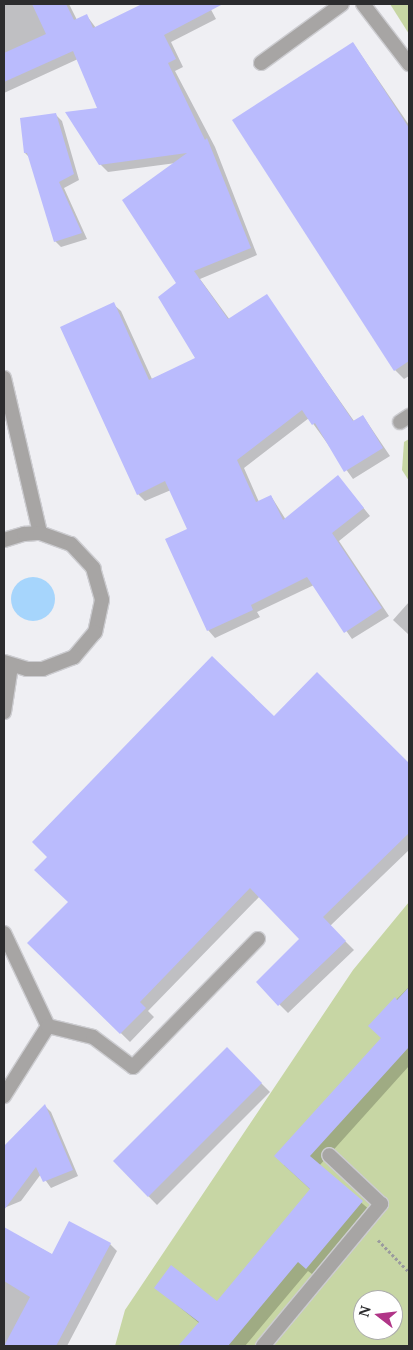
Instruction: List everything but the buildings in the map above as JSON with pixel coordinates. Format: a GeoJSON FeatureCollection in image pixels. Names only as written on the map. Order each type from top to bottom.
{"type":"FeatureCollection","features":[{"type":"Feature","properties":{"kind":"lane"},"geometry":{"type":"LineString","coordinates":[[260,63],[342,4]]}},
{"type":"Feature","properties":{"kind":"lane"},"geometry":{"type":"LineString","coordinates":[[363,4],[409,64]]}},
{"type":"Feature","properties":{"kind":"lane"},"geometry":{"type":"LineString","coordinates":[[4,378],[40,534]]}},
{"type":"Feature","properties":{"kind":"lane"},"geometry":{"type":"LineString","coordinates":[[4,540],[24,534],[40,534],[71,544],[88,562],[99,584],[100,616],[90,638],[74,657],[43,669],[7,664],[4,712]]}},
{"type":"Feature","properties":{"kind":"lane"},"geometry":{"type":"LineString","coordinates":[[4,933],[48,1026]]}},
{"type":"Feature","properties":{"kind":"lane"},"geometry":{"type":"LineString","coordinates":[[48,1026],[93,1037],[133,1068],[258,939]]}},
{"type":"Feature","properties":{"kind":"lane"},"geometry":{"type":"LineString","coordinates":[[4,1096],[48,1026]]}},
{"type":"Feature","properties":{"kind":"lane"},"geometry":{"type":"LineString","coordinates":[[263,1346],[362,1224],[381,1204],[329,1155]]}},
{"type":"Feature","properties":{"kind":"path"},"geometry":{"type":"LineString","coordinates":[[362,1224],[409,1272]]}},
{"type":"Feature","properties":{"kind":"green space"},"geometry":{"type":"Polygon","coordinates":[[[390,4],[409,4],[409,34],[390,4]]]}},
{"type":"Feature","properties":{"kind":"green space"},"geometry":{"type":"Polygon","coordinates":[[[409,439],[409,481],[402,470],[404,442],[409,439]]]}},
{"type":"Feature","properties":{"kind":"green space"},"geometry":{"type":"Polygon","coordinates":[[[409,902],[409,1346],[115,1346],[125,1310],[353,970],[409,902]]]}},
{"type":"Feature","properties":{"kind":"water"},"geometry":{"type":"Polygon","coordinates":[[[37,577],[49,583],[54,590],[54,608],[49,615],[42,620],[29,621],[21,618],[14,611],[11,595],[14,587],[21,580],[37,577]]]}}]}
